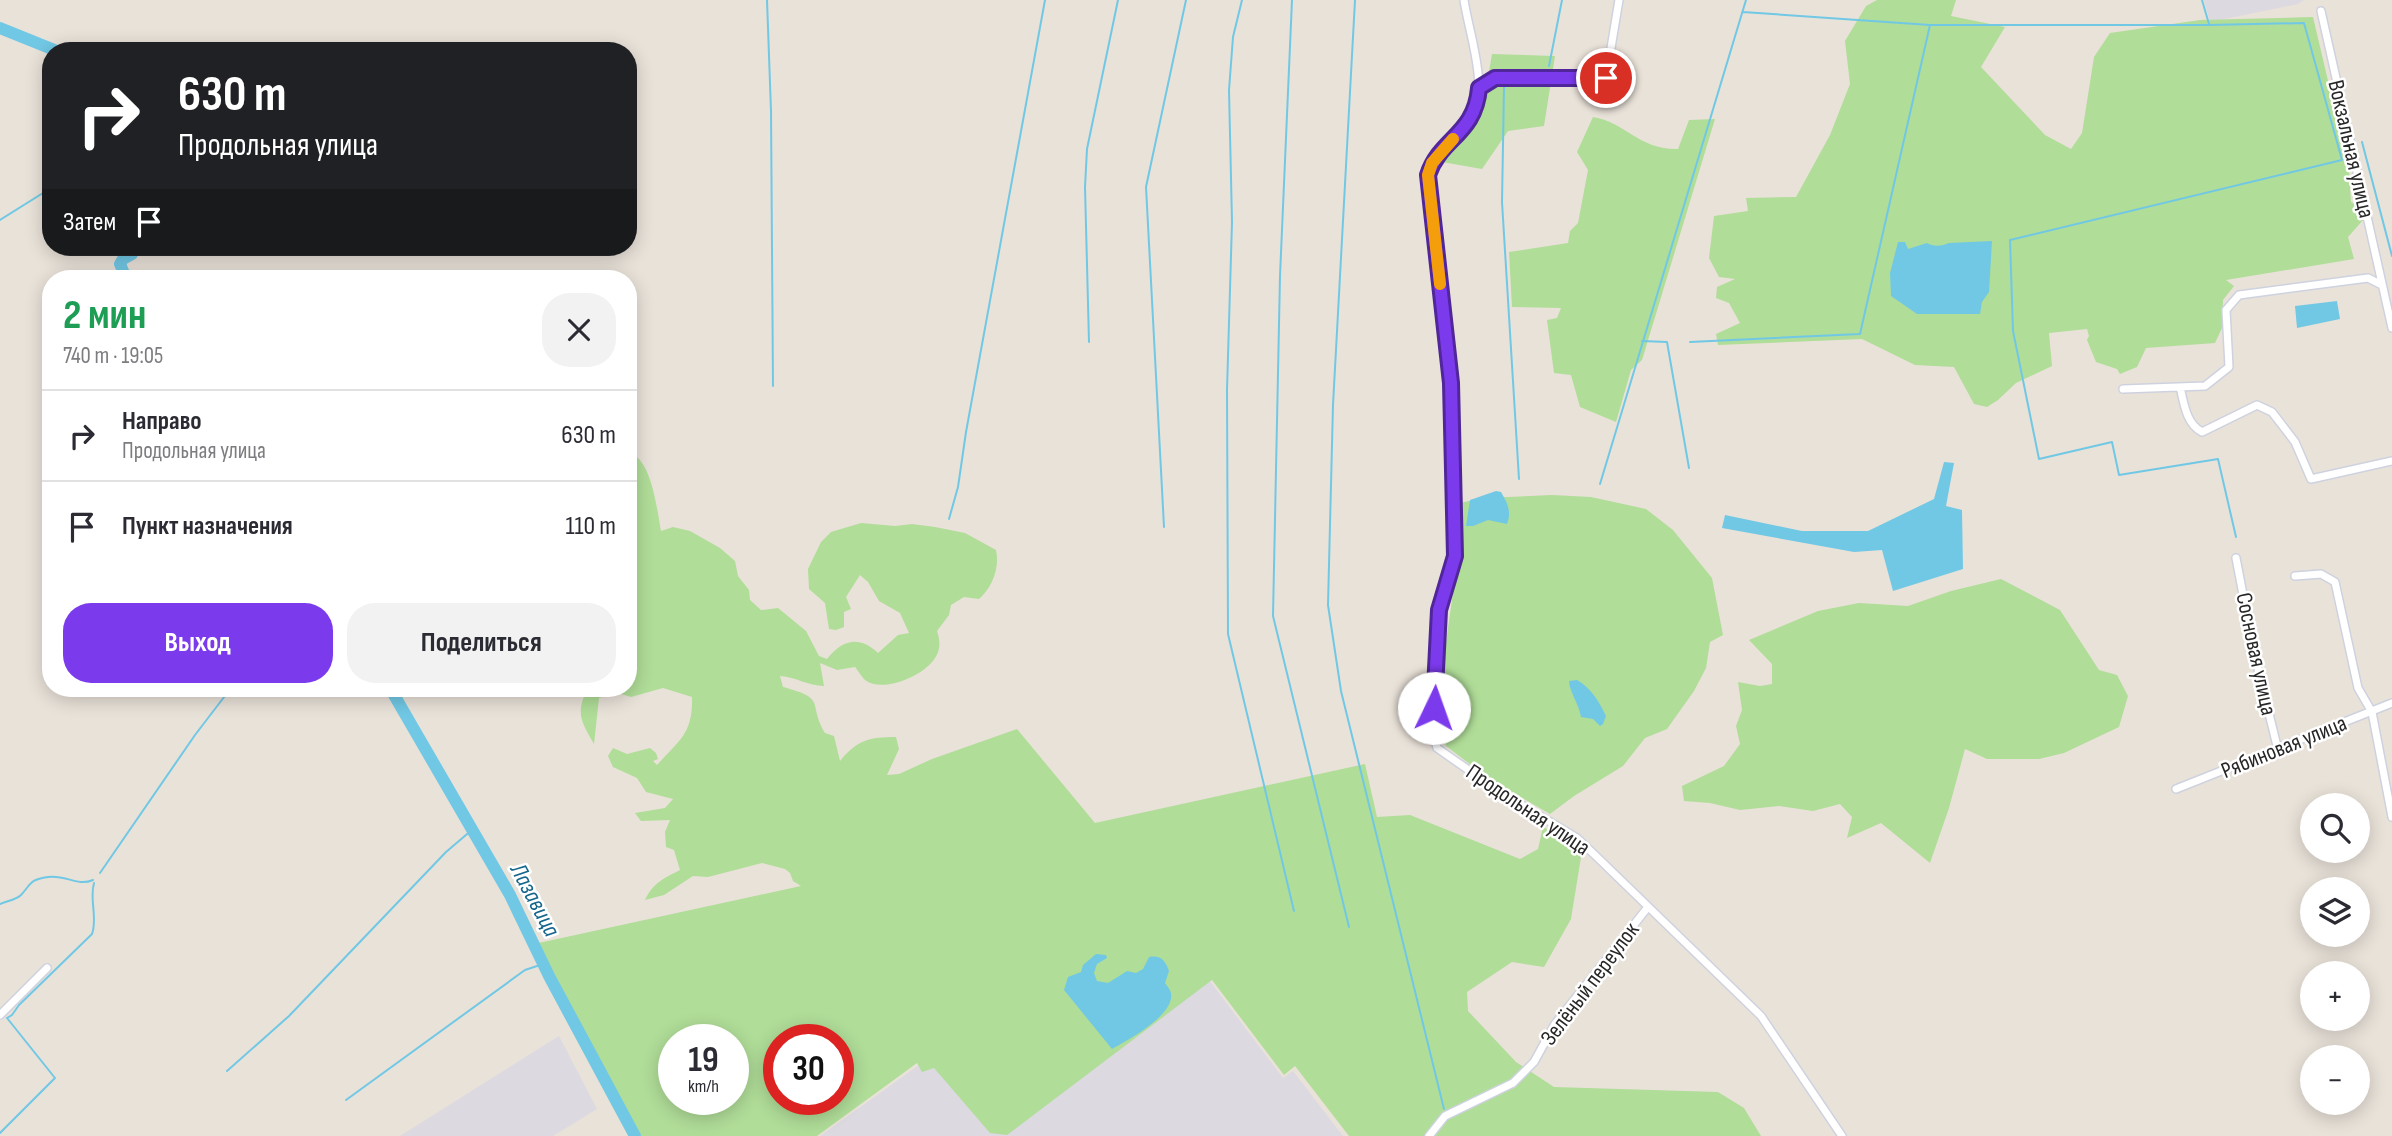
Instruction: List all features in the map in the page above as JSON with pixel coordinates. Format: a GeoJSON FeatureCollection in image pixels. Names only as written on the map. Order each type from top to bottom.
{"type":"FeatureCollection","features":[{"type":"Feature","properties":{"kind":"street","name":"Продольная улица"},"geometry":{"type":"LineString","coordinates":[[1464,0],[1479,88],[1478,104],[1470,121],[1432,163],[1428,175],[1451,383],[1455,556],[1439,610],[1433,732],[1437,748],[1500,792],[1577,838],[1761,1016],[1842,1136]]}},
{"type":"Feature","properties":{"kind":"street"},"geometry":{"type":"LineString","coordinates":[[1479,88],[1495,78],[1606,78],[1619,0]]}},
{"type":"Feature","properties":{"kind":"street","name":"Вокзальная улица"},"geometry":{"type":"LineString","coordinates":[[2321,11],[2392,328]]}},
{"type":"Feature","properties":{"kind":"street"},"geometry":{"type":"LineString","coordinates":[[2123,389],[2205,386],[2230,367],[2226,310],[2239,295],[2368,278],[2382,285]]}},
{"type":"Feature","properties":{"kind":"street"},"geometry":{"type":"LineString","coordinates":[[2180,387],[2190,421],[2202,432],[2257,405],[2273,412],[2295,442],[2311,479],[2392,461]]}},
{"type":"Feature","properties":{"kind":"street","name":"Сосновая улица"},"geometry":{"type":"LineString","coordinates":[[2236,558],[2255,657],[2278,750]]}},
{"type":"Feature","properties":{"kind":"street"},"geometry":{"type":"LineString","coordinates":[[2295,576],[2321,574],[2335,582],[2358,688],[2372,712],[2392,817]]}},
{"type":"Feature","properties":{"kind":"street","name":"Рябиновая улица"},"geometry":{"type":"LineString","coordinates":[[2176,789],[2392,703]]}},
{"type":"Feature","properties":{"kind":"street","name":"Зелёный переулок"},"geometry":{"type":"LineString","coordinates":[[1429,1136],[1445,1116],[1513,1083],[1534,1062],[1555,1024],[1648,907]]}},
{"type":"Feature","properties":{"kind":"street"},"geometry":{"type":"LineString","coordinates":[[0,1015],[47,968]]}},
{"type":"Feature","properties":{"kind":"shaded area"},"geometry":{"type":"Polygon","coordinates":[[[2204,0],[2304,0],[2298,4],[2210,22],[2204,0]]]}},
{"type":"Feature","properties":{"kind":"shaded area"},"geometry":{"type":"Polygon","coordinates":[[[1191,956],[1283,1078],[1293,1071],[1343,1136],[820,1136],[849,1115],[854,1115],[854,1112],[919,1065],[1191,956]]]}},
{"type":"Feature","properties":{"kind":"shaded area"},"geometry":{"type":"Polygon","coordinates":[[[559,1036],[597,1109],[553,1136],[400,1136],[559,1036]]]}},
{"type":"Feature","properties":{"kind":"green space"},"geometry":{"type":"Polygon","coordinates":[[[1877,0],[1956,0],[1951,16],[2005,27],[1981,67],[2045,135],[2071,149],[2082,133],[2094,57],[2110,33],[2200,20],[2313,17],[2349,170],[2351,202],[2360,206],[2363,220],[2348,237],[2354,259],[2226,280],[2234,286],[2223,300],[2222,328],[2215,343],[2146,348],[2137,367],[2120,374],[2117,369],[2096,362],[2087,340],[2087,329],[2049,333],[2052,366],[2016,383],[1987,407],[1974,404],[1954,367],[1915,365],[1862,339],[1718,345],[1716,334],[1740,323],[1729,303],[1716,298],[1717,287],[1735,279],[1719,277],[1709,258],[1714,216],[1748,211],[1746,198],[1796,197],[1830,135],[1850,84],[1845,41],[1866,6],[1877,0]]]}},
{"type":"Feature","properties":{"kind":"green space"},"geometry":{"type":"Polygon","coordinates":[[[1492,54],[1555,56],[1544,126],[1508,131],[1482,169],[1442,162],[1482,113],[1492,54]]]}},
{"type":"Feature","properties":{"kind":"green space"},"geometry":{"type":"Polygon","coordinates":[[[1593,117],[1614,124],[1642,141],[1678,149],[1689,120],[1715,119],[1642,360],[1631,370],[1616,422],[1580,407],[1571,375],[1554,373],[1547,320],[1557,318],[1561,308],[1512,307],[1509,252],[1568,243],[1570,231],[1578,223],[1588,170],[1577,152],[1593,117]]]}},
{"type":"Feature","properties":{"kind":"green space"},"geometry":{"type":"Polygon","coordinates":[[[637,457],[643,464],[652,486],[661,531],[673,527],[690,531],[720,548],[735,561],[738,576],[749,590],[750,600],[761,610],[778,608],[806,631],[819,656],[827,659],[851,642],[864,644],[878,653],[898,635],[909,633],[900,613],[879,601],[868,582],[860,575],[846,597],[851,609],[844,612],[844,627],[829,629],[825,603],[809,589],[808,569],[821,542],[831,532],[861,523],[895,526],[912,524],[965,533],[996,550],[994,577],[979,599],[964,597],[951,605],[949,615],[937,631],[937,655],[922,671],[903,681],[882,685],[865,680],[855,667],[837,670],[820,663],[824,686],[780,676],[783,687],[806,695],[814,703],[825,733],[834,736],[840,761],[852,748],[864,741],[896,737],[899,749],[887,775],[899,774],[932,759],[1017,729],[1095,823],[1365,764],[1377,817],[1410,815],[1520,859],[1538,849],[1543,827],[1570,840],[1581,857],[1571,919],[1544,967],[1512,962],[1467,992],[1468,1011],[1516,1062],[1554,1087],[1718,1092],[1744,1108],[1761,1136],[1349,1136],[1295,1066],[1284,1075],[1212,980],[1007,1135],[990,1133],[934,1068],[922,1072],[917,1063],[854,1109],[854,1024],[763,1024],[763,1115],[846,1115],[817,1136],[641,1136],[534,944],[801,886],[793,881],[785,869],[762,863],[708,877],[693,876],[664,895],[645,900],[655,885],[680,870],[674,850],[666,847],[665,832],[670,820],[641,821],[635,813],[665,808],[673,799],[646,792],[637,778],[613,767],[608,756],[613,748],[627,754],[650,748],[656,753],[658,759],[653,761],[657,765],[683,736],[690,720],[692,697],[663,688],[637,695],[637,457]]]}},
{"type":"Feature","properties":{"kind":"green space"},"geometry":{"type":"Polygon","coordinates":[[[1552,495],[1591,497],[1646,509],[1673,530],[1712,578],[1723,635],[1710,642],[1706,668],[1694,691],[1667,729],[1645,738],[1623,766],[1550,814],[1491,780],[1446,746],[1443,723],[1443,663],[1459,551],[1459,503],[1485,498],[1552,495]]]}},
{"type":"Feature","properties":{"kind":"green space"},"geometry":{"type":"Polygon","coordinates":[[[2001,579],[2060,610],[2099,670],[2117,675],[2128,696],[2119,727],[2064,753],[2039,759],[1987,759],[1965,749],[1930,863],[1881,823],[1847,838],[1852,817],[1840,804],[1813,811],[1779,806],[1740,810],[1710,803],[1684,801],[1682,786],[1724,766],[1740,744],[1736,726],[1742,710],[1738,682],[1760,686],[1772,684],[1772,664],[1749,640],[1818,611],[1859,603],[1908,606],[1951,591],[2001,579]]]}},
{"type":"Feature","properties":{"kind":"green space"},"geometry":{"type":"Polygon","coordinates":[[[584,697],[603,697],[599,698],[594,744],[581,717],[584,697]]]}},
{"type":"Feature","properties":{"kind":"water"},"geometry":{"type":"Polygon","coordinates":[[[1992,241],[1989,292],[1982,302],[1980,314],[1917,314],[1891,296],[1890,273],[1898,242],[1905,242],[1908,249],[1927,243],[1938,246],[1992,241]]]}},
{"type":"Feature","properties":{"kind":"water"},"geometry":{"type":"Polygon","coordinates":[[[2337,301],[2340,319],[2297,328],[2295,306],[2337,301]]]}},
{"type":"Feature","properties":{"kind":"water"},"geometry":{"type":"Polygon","coordinates":[[[1944,462],[1954,463],[1946,506],[1962,510],[1963,569],[1893,591],[1882,550],[1854,552],[1722,528],[1725,515],[1802,531],[1868,531],[1934,499],[1944,462]]]}},
{"type":"Feature","properties":{"kind":"water"},"geometry":{"type":"Polygon","coordinates":[[[1496,491],[1501,492],[1507,503],[1507,524],[1488,520],[1466,526],[1470,500],[1496,491]]]}},
{"type":"Feature","properties":{"kind":"water"},"geometry":{"type":"Polygon","coordinates":[[[1577,680],[1590,691],[1606,716],[1600,726],[1593,719],[1581,717],[1569,681],[1577,680]]]}},
{"type":"Feature","properties":{"kind":"water"},"geometry":{"type":"Polygon","coordinates":[[[1096,954],[1106,955],[1107,958],[1097,964],[1094,973],[1097,981],[1108,983],[1127,971],[1136,973],[1143,969],[1149,957],[1162,959],[1169,971],[1165,983],[1171,993],[1166,1010],[1149,1026],[1112,1049],[1064,990],[1068,977],[1081,972],[1083,965],[1096,954]]]}},
{"type":"Feature","properties":{"kind":"waterway"},"geometry":{"type":"LineString","coordinates":[[767,0],[771,111],[773,386]]}},
{"type":"Feature","properties":{"kind":"waterway"},"geometry":{"type":"LineString","coordinates":[[949,519],[958,487],[1045,0]]}},
{"type":"Feature","properties":{"kind":"waterway"},"geometry":{"type":"LineString","coordinates":[[1089,342],[1085,187],[1087,149],[1118,0]]}},
{"type":"Feature","properties":{"kind":"waterway"},"geometry":{"type":"LineString","coordinates":[[1164,527],[1146,187],[1186,0]]}},
{"type":"Feature","properties":{"kind":"waterway"},"geometry":{"type":"LineString","coordinates":[[1242,0],[1233,37],[1229,90],[1232,222],[1227,390],[1228,634],[1294,911]]}},
{"type":"Feature","properties":{"kind":"waterway"},"geometry":{"type":"LineString","coordinates":[[1292,0],[1280,276],[1273,616],[1349,927]]}},
{"type":"Feature","properties":{"kind":"waterway"},"geometry":{"type":"LineString","coordinates":[[1355,0],[1333,405],[1328,605],[1341,691],[1444,1109]]}},
{"type":"Feature","properties":{"kind":"waterway"},"geometry":{"type":"LineString","coordinates":[[1549,66],[1562,0]]}},
{"type":"Feature","properties":{"kind":"waterway"},"geometry":{"type":"LineString","coordinates":[[1600,484],[1746,0]]}},
{"type":"Feature","properties":{"kind":"waterway"},"geometry":{"type":"LineString","coordinates":[[2202,0],[2209,24]]}},
{"type":"Feature","properties":{"kind":"waterway"},"geometry":{"type":"LineString","coordinates":[[1743,12],[1930,25],[2304,23],[2342,160],[2010,240],[2013,331],[2039,459],[2112,442],[2119,475],[2218,459],[2236,537]]}},
{"type":"Feature","properties":{"kind":"waterway"},"geometry":{"type":"LineString","coordinates":[[1690,342],[1860,334],[1930,25]]}},
{"type":"Feature","properties":{"kind":"waterway","name":"Лазавица"},"geometry":{"type":"LineString","coordinates":[[0,28],[42,45]]}},
{"type":"Feature","properties":{"kind":"waterway"},"geometry":{"type":"LineString","coordinates":[[1504,87],[1502,202],[1519,479]]}},
{"type":"Feature","properties":{"kind":"waterway"},"geometry":{"type":"LineString","coordinates":[[2362,142],[2392,256]]}},
{"type":"Feature","properties":{"kind":"waterway"},"geometry":{"type":"LineString","coordinates":[[0,220],[42,194]]}},
{"type":"Feature","properties":{"kind":"waterway","name":"Лазавица"},"geometry":{"type":"LineString","coordinates":[[123,270],[120,264],[128,256]]}},
{"type":"Feature","properties":{"kind":"waterway"},"geometry":{"type":"LineString","coordinates":[[1642,341],[1667,342],[1689,468]]}},
{"type":"Feature","properties":{"kind":"waterway"},"geometry":{"type":"LineString","coordinates":[[100,873],[224,697]]}},
{"type":"Feature","properties":{"kind":"waterway","name":"Лазавица"},"geometry":{"type":"LineString","coordinates":[[395,697],[510,895],[549,976],[635,1136]]}},
{"type":"Feature","properties":{"kind":"waterway"},"geometry":{"type":"LineString","coordinates":[[227,1071],[289,1016],[446,852],[473,829]]}},
{"type":"Feature","properties":{"kind":"waterway"},"geometry":{"type":"LineString","coordinates":[[0,904],[19,897],[37,879],[54,877],[82,882],[93,880]]}},
{"type":"Feature","properties":{"kind":"waterway"},"geometry":{"type":"LineString","coordinates":[[0,1133],[55,1078],[7,1018],[92,934],[94,883]]}},
{"type":"Feature","properties":{"kind":"waterway"},"geometry":{"type":"LineString","coordinates":[[346,1100],[525,970],[543,964]]}},
{"type":"Feature","properties":{"kind":"slow traffic"},"geometry":{"type":"LineString","coordinates":[[1440,284],[1428,175],[1432,163],[1453,139]]}},
{"type":"Feature","properties":{"kind":"route"},"geometry":{"type":"LineString","coordinates":[[1434,708],[1439,610],[1455,556],[1451,383],[1428,175],[1432,163],[1470,121],[1478,104],[1479,88],[1495,78],[1606,78]]}}]}
